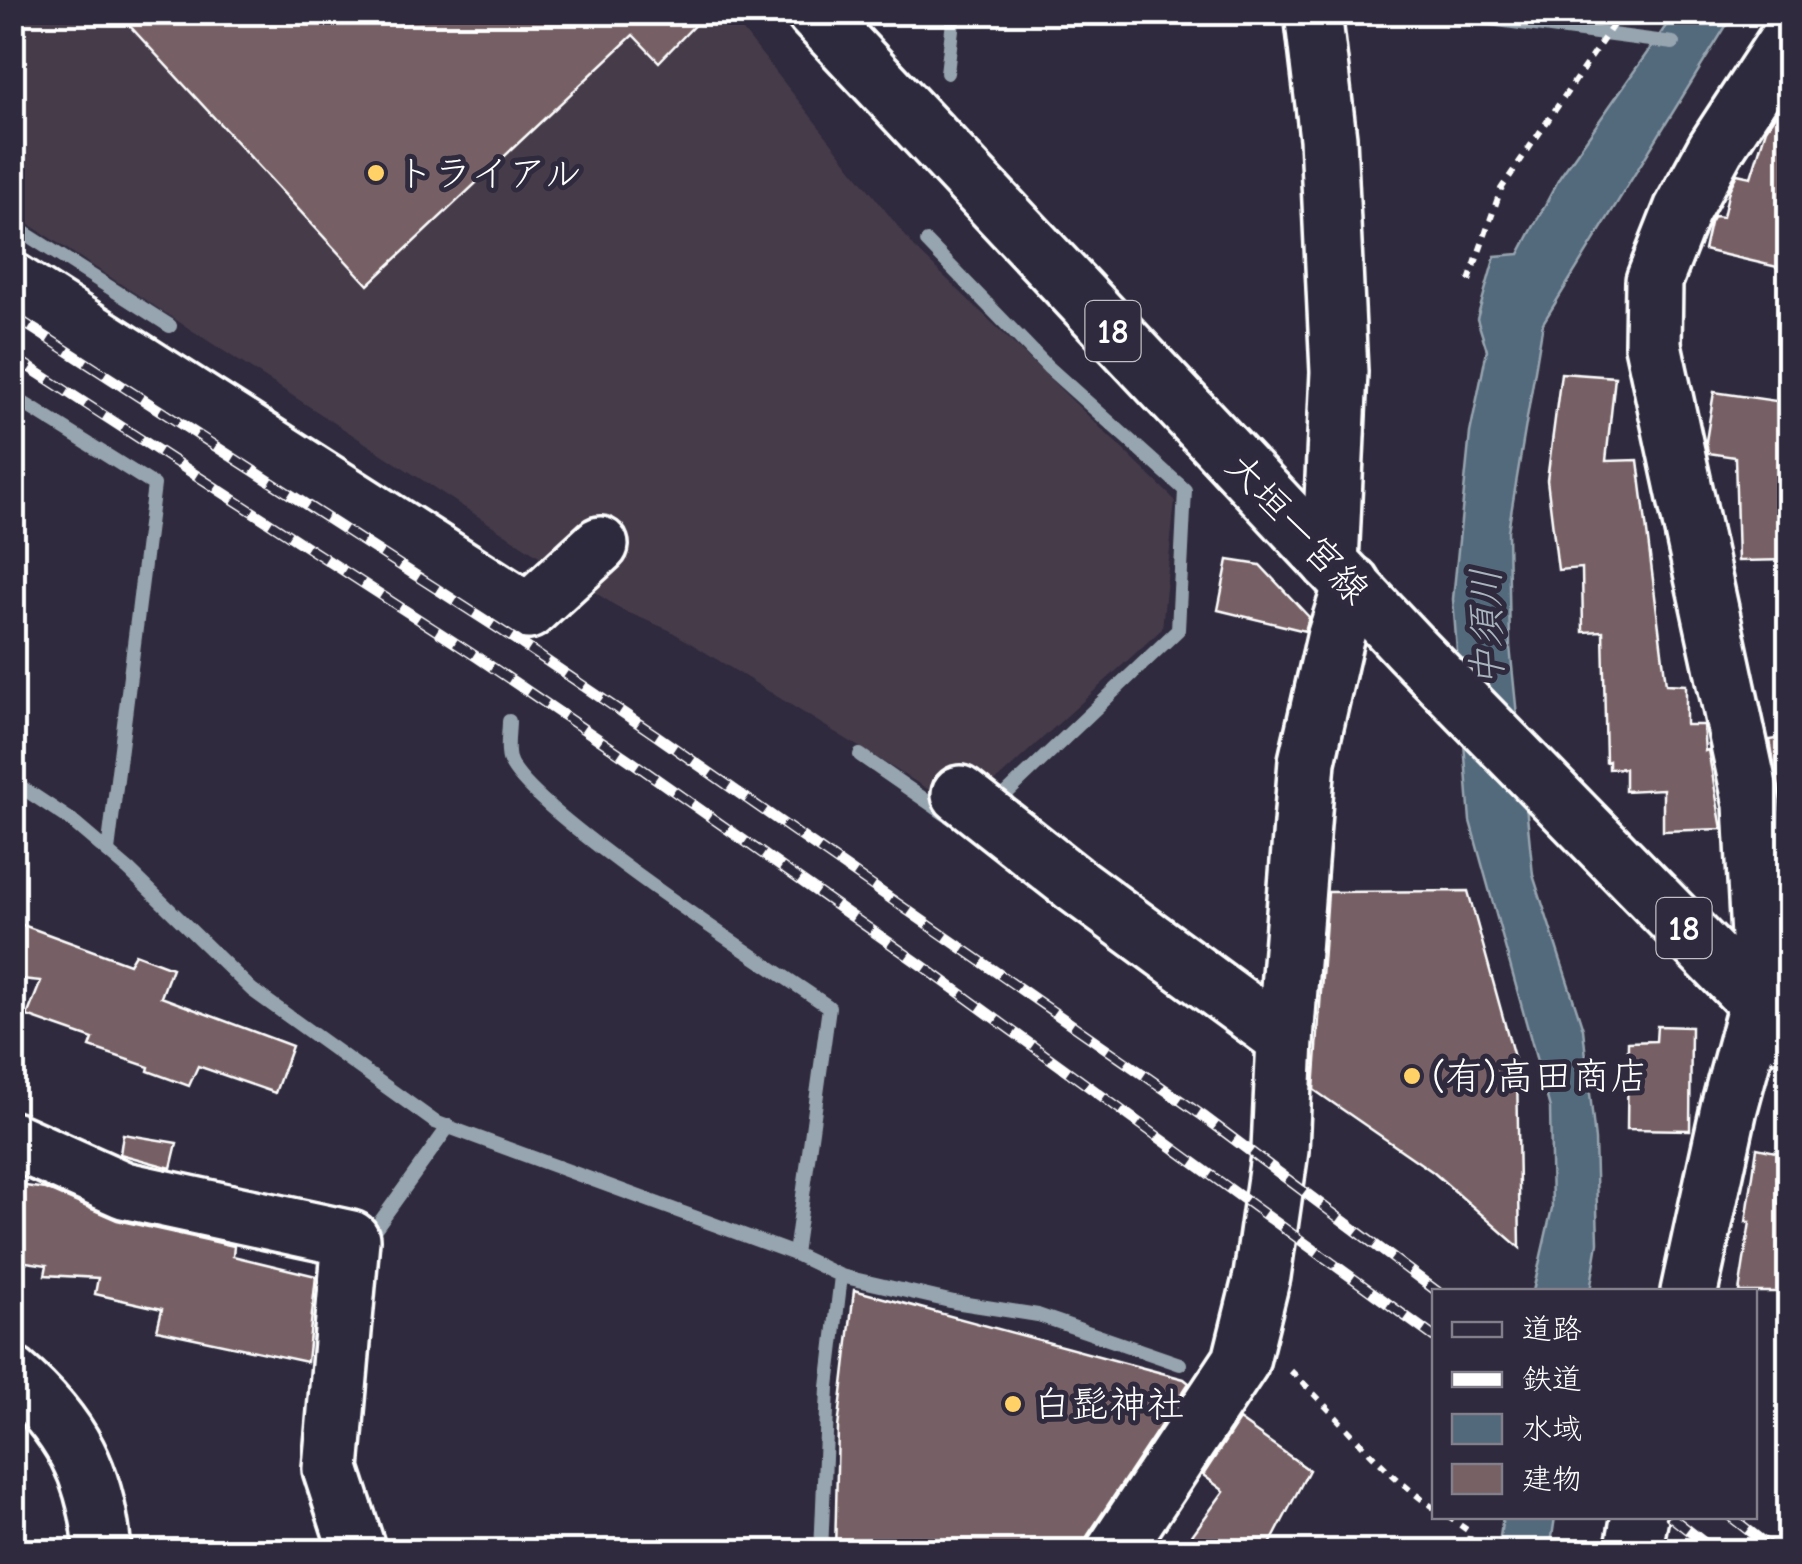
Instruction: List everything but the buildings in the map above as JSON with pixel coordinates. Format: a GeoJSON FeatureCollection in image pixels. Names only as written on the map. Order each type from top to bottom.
{"type":"FeatureCollection","features":[{"type":"Feature","properties":{"kind":"street","name":"大垣一宮線"},"geometry":{"type":"LineString","coordinates":[[814,12],[1411,649],[1774,1020]]}},
{"type":"Feature","properties":{"kind":"street"},"geometry":{"type":"LineString","coordinates":[[1114,1552],[1241,1361],[1262,1276],[1280,1150],[1307,761],[1335,638],[1341,573],[1339,372],[1328,138],[1313,12]]}},
{"type":"Feature","properties":{"kind":"street"},"geometry":{"type":"LineString","coordinates":[[1690,1289],[1728,1108],[1774,1020],[1759,937],[1752,804],[1653,345],[1654,282],[1682,210],[1716,148],[1790,35]]}},
{"type":"Feature","properties":{"kind":"street"},"geometry":{"type":"LineString","coordinates":[[12,280],[528,611],[600,545]]}},
{"type":"Feature","properties":{"kind":"street"},"geometry":{"type":"LineString","coordinates":[[960,794],[1073,883],[1285,1039]]}},
{"type":"Feature","properties":{"kind":"street"},"geometry":{"type":"LineString","coordinates":[[12,1140],[124,1190],[351,1239],[331,1468],[358,1552]]}},
{"type":"Feature","properties":{"kind":"street"},"geometry":{"type":"LineString","coordinates":[[12,1375],[60,1420],[85,1466],[100,1516],[102,1552]]}},
{"type":"Feature","properties":{"kind":"street"},"geometry":{"type":"LineString","coordinates":[[1634,1552],[1640,1519]]}},
{"type":"Feature","properties":{"kind":"path"},"geometry":{"type":"LineString","coordinates":[[1468,281],[1500,189],[1622,12]]}},
{"type":"Feature","properties":{"kind":"path"},"geometry":{"type":"LineString","coordinates":[[1248,1334],[1337,1416],[1400,1485],[1432,1507]]}},
{"type":"Feature","properties":{"kind":"path"},"geometry":{"type":"LineString","coordinates":[[1451,1519],[1470,1532],[1468,1552]]}},
{"type":"Feature","properties":{"kind":"shaded area"},"geometry":{"type":"Polygon","coordinates":[[[12,13],[729,13],[915,248],[1175,500],[1162,629],[963,811],[669,630],[622,610],[13,214],[12,13]]]}},
{"type":"Feature","properties":{"kind":"water","name":"中須川"},"geometry":{"type":"Polygon","coordinates":[[[1675,13],[1734,13],[1543,323],[1508,531],[1510,646],[1533,875],[1583,1029],[1595,1140],[1598,1243],[1590,1289],[1533,1289],[1552,1208],[1550,1108],[1470,821],[1453,599],[1470,433],[1487,350],[1477,319],[1495,256],[1519,254],[1560,177],[1675,13]]]}},
{"type":"Feature","properties":{"kind":"water"},"geometry":{"type":"Polygon","coordinates":[[[1503,1519],[1555,1519],[1550,1551],[1498,1551],[1503,1519]]]}},
{"type":"Feature","properties":{"kind":"waterway"},"geometry":{"type":"LineString","coordinates":[[947,73],[954,12]]}},
{"type":"Feature","properties":{"kind":"waterway"},"geometry":{"type":"LineString","coordinates":[[1436,12],[1673,43]]}},
{"type":"Feature","properties":{"kind":"waterway"},"geometry":{"type":"LineString","coordinates":[[12,225],[170,326]]}},
{"type":"Feature","properties":{"kind":"waterway"},"geometry":{"type":"LineString","coordinates":[[927,242],[1048,367],[1185,490],[1178,630],[1007,793]]}},
{"type":"Feature","properties":{"kind":"waterway"},"geometry":{"type":"LineString","coordinates":[[12,396],[154,485],[108,851]]}},
{"type":"Feature","properties":{"kind":"waterway"},"geometry":{"type":"LineString","coordinates":[[509,721],[509,759],[525,782],[558,813],[654,887],[829,1007],[795,1254]]}},
{"type":"Feature","properties":{"kind":"waterway"},"geometry":{"type":"LineString","coordinates":[[860,755],[954,820]]}},
{"type":"Feature","properties":{"kind":"waterway"},"geometry":{"type":"LineString","coordinates":[[12,781],[68,818],[129,870],[252,990],[435,1122],[795,1254],[841,1276],[954,1302],[1038,1315],[1180,1364]]}},
{"type":"Feature","properties":{"kind":"waterway"},"geometry":{"type":"LineString","coordinates":[[367,1240],[449,1126]]}},
{"type":"Feature","properties":{"kind":"waterway"},"geometry":{"type":"LineString","coordinates":[[821,1552],[828,1387],[841,1276]]}},
{"type":"Feature","properties":{"kind":"railway"},"geometry":{"type":"LineString","coordinates":[[12,315],[516,640],[657,736],[1203,1116],[1434,1289]]}},
{"type":"Feature","properties":{"kind":"railway"},"geometry":{"type":"LineString","coordinates":[[12,356],[628,759],[924,967],[1432,1336]]}},
{"type":"Feature","properties":{"kind":"railway"},"geometry":{"type":"LineString","coordinates":[[1674,1519],[1716,1552]]}},
{"type":"Feature","properties":{"kind":"railway"},"geometry":{"type":"LineString","coordinates":[[1734,1519],[1776,1552]]}},
{"type":"Feature","properties":{"kind":"place","name":"トライアル"},"geometry":{"type":"Point","coordinates":[376,173]}},
{"type":"Feature","properties":{"kind":"place","name":"(有)高田商店"},"geometry":{"type":"Point","coordinates":[1412,1076]}},
{"type":"Feature","properties":{"kind":"place","name":"白髭神社"},"geometry":{"type":"Point","coordinates":[1013,1404]}}]}
